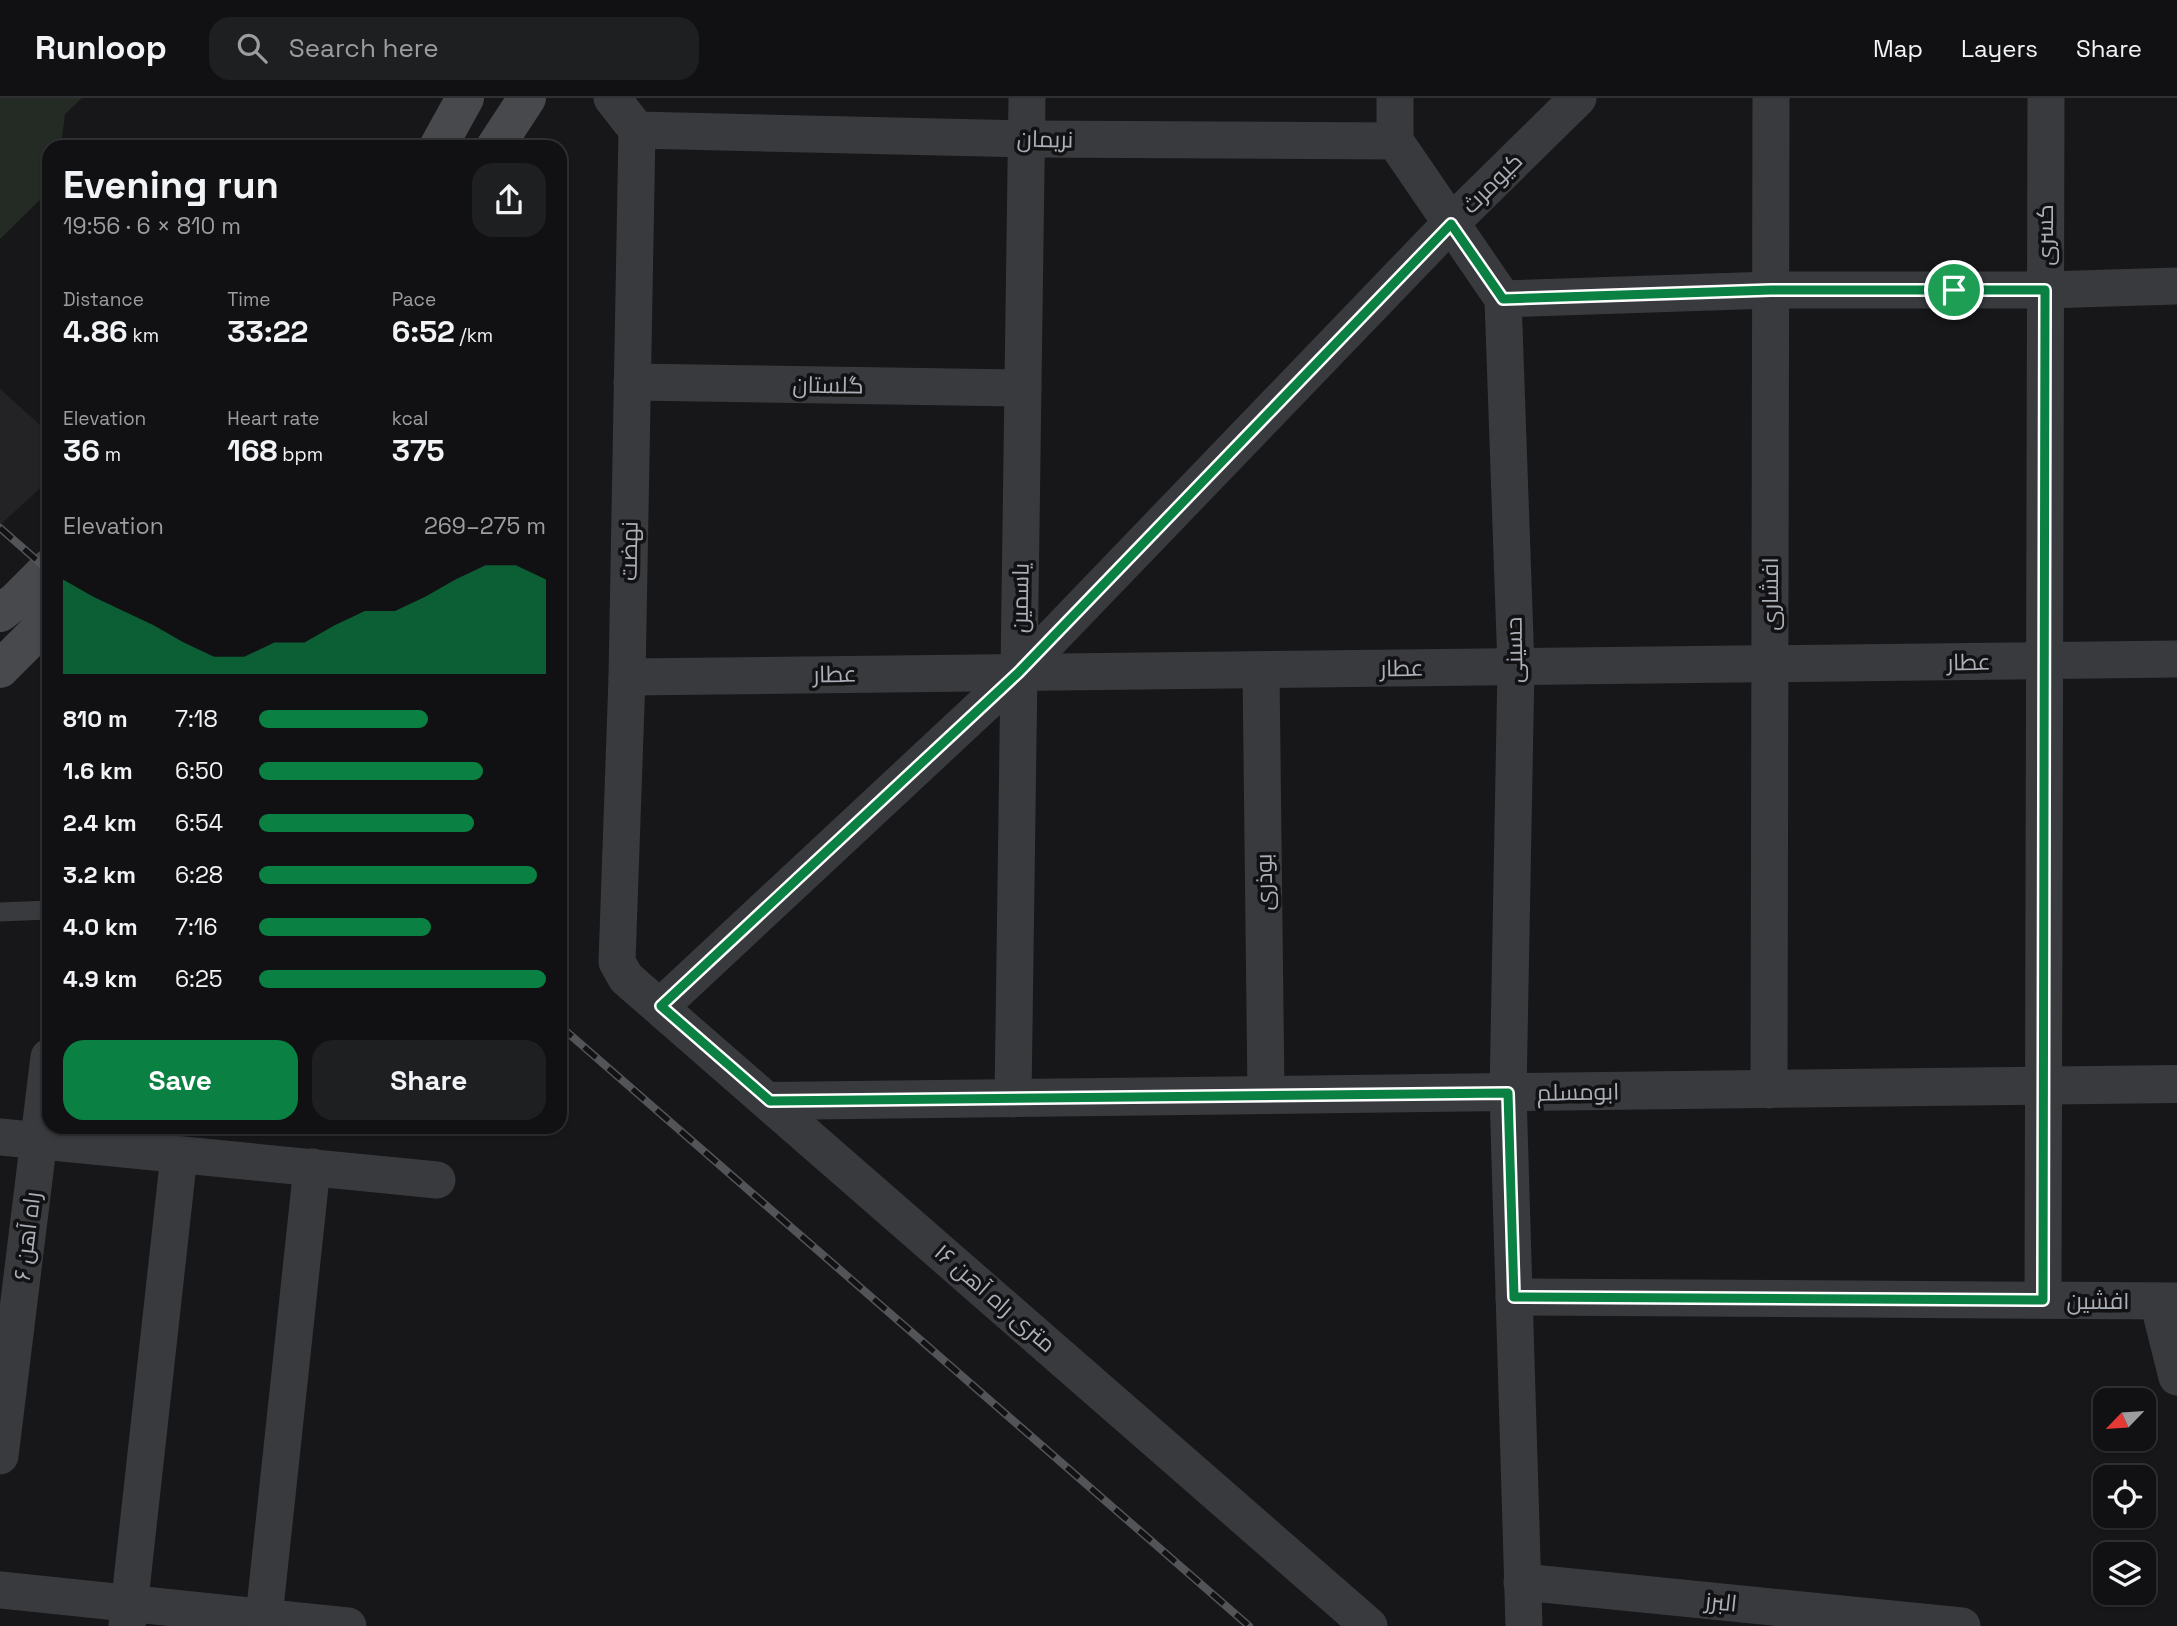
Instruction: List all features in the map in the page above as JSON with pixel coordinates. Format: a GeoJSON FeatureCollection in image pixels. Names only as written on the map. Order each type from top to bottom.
{"type":"FeatureCollection","features":[{"type":"Feature","properties":{"kind":"main road"},"geometry":{"type":"LineString","coordinates":[[442,140],[465,98]]}},
{"type":"Feature","properties":{"kind":"main road"},"geometry":{"type":"LineString","coordinates":[[500,140],[527,98]]}},
{"type":"Feature","properties":{"kind":"main road"},"geometry":{"type":"LineString","coordinates":[[0,613],[42,575]]}},
{"type":"Feature","properties":{"kind":"main road"},"geometry":{"type":"LineString","coordinates":[[0,669],[42,627]]}},
{"type":"Feature","properties":{"kind":"street"},"geometry":{"type":"LineString","coordinates":[[612,98],[637,130]]}},
{"type":"Feature","properties":{"kind":"street","name":"یاسمین"},"geometry":{"type":"LineString","coordinates":[[1013,1099],[1027,98]]}},
{"type":"Feature","properties":{"kind":"street"},"geometry":{"type":"LineString","coordinates":[[1395,98],[1395,141],[1503,299],[1771,290],[2045,290],[2177,286]]}},
{"type":"Feature","properties":{"kind":"street","name":"کیومرث"},"geometry":{"type":"LineString","coordinates":[[661,1006],[1019,672],[1451,224],[1577,98]]}},
{"type":"Feature","properties":{"kind":"street","name":"افشاری"},"geometry":{"type":"LineString","coordinates":[[1769,1090],[1771,98]]}},
{"type":"Feature","properties":{"kind":"street","name":"کسری"},"geometry":{"type":"LineString","coordinates":[[2043,1300],[2046,98]]}},
{"type":"Feature","properties":{"kind":"street","name":"نریمان"},"geometry":{"type":"LineString","coordinates":[[637,130],[1027,139],[1395,141]]}},
{"type":"Feature","properties":{"kind":"street","name":"نهضت"},"geometry":{"type":"LineString","coordinates":[[621,970],[617,961],[626,677],[637,130]]}},
{"type":"Feature","properties":{"kind":"street","name":"حسینی"},"geometry":{"type":"LineString","coordinates":[[1503,299],[1516,667],[1508,1093],[1524,1626]]}},
{"type":"Feature","properties":{"kind":"street","name":"گلستان"},"geometry":{"type":"LineString","coordinates":[[632,382],[1023,388]]}},
{"type":"Feature","properties":{"kind":"street","name":"عطار"},"geometry":{"type":"LineString","coordinates":[[626,677],[2177,659]]}},
{"type":"Feature","properties":{"kind":"street","name":"بوذری"},"geometry":{"type":"LineString","coordinates":[[1261,670],[1266,1095]]}},
{"type":"Feature","properties":{"kind":"street","name":"۱۶ متری راه آهن"},"geometry":{"type":"LineString","coordinates":[[621,970],[626,978],[1369,1626]]}},
{"type":"Feature","properties":{"kind":"street","name":"ابومسلم"},"geometry":{"type":"LineString","coordinates":[[770,1101],[2177,1084]]}},
{"type":"Feature","properties":{"kind":"street","name":"راه آهن ۶"},"geometry":{"type":"LineString","coordinates":[[0,1456],[42,1116]]}},
{"type":"Feature","properties":{"kind":"street"},"geometry":{"type":"LineString","coordinates":[[0,1137],[437,1180]]}},
{"type":"Feature","properties":{"kind":"street"},"geometry":{"type":"LineString","coordinates":[[128,1615],[179,1154]]}},
{"type":"Feature","properties":{"kind":"street"},"geometry":{"type":"LineString","coordinates":[[264,1617],[312,1167]]}},
{"type":"Feature","properties":{"kind":"street","name":"افشین"},"geometry":{"type":"LineString","coordinates":[[1514,1297],[2168,1301]]}},
{"type":"Feature","properties":{"kind":"street"},"geometry":{"type":"LineString","coordinates":[[2168,1301],[2177,1377]]}},
{"type":"Feature","properties":{"kind":"street","name":"البرز"},"geometry":{"type":"LineString","coordinates":[[1522,1582],[1962,1626]]}},
{"type":"Feature","properties":{"kind":"street"},"geometry":{"type":"LineString","coordinates":[[0,1590],[128,1615],[264,1617],[348,1626]]}},
{"type":"Feature","properties":{"kind":"street"},"geometry":{"type":"LineString","coordinates":[[1629,1593],[1669,1626]]}},
{"type":"Feature","properties":{"kind":"lane"},"geometry":{"type":"LineString","coordinates":[[0,912],[42,910]]}},
{"type":"Feature","properties":{"kind":"shaded area"},"geometry":{"type":"Polygon","coordinates":[[[0,98],[82,98],[65,114],[62,140],[42,140],[42,198],[0,239],[0,98]]]}},
{"type":"Feature","properties":{"kind":"shaded area"},"geometry":{"type":"Polygon","coordinates":[[[0,389],[42,427],[42,486],[0,525],[0,389]]]}},
{"type":"Feature","properties":{"kind":"railway"},"geometry":{"type":"LineString","coordinates":[[0,528],[42,565]]}},
{"type":"Feature","properties":{"kind":"railway"},"geometry":{"type":"LineString","coordinates":[[567,1032],[1249,1626]]}},
{"type":"Feature","properties":{"kind":"route"},"geometry":{"type":"LineString","coordinates":[[1451,224],[1503,299],[1771,290],[1954,290],[2045,290],[2043,1300],[1514,1297],[1508,1093],[770,1101],[661,1006],[1019,672],[1451,224]]}}]}
